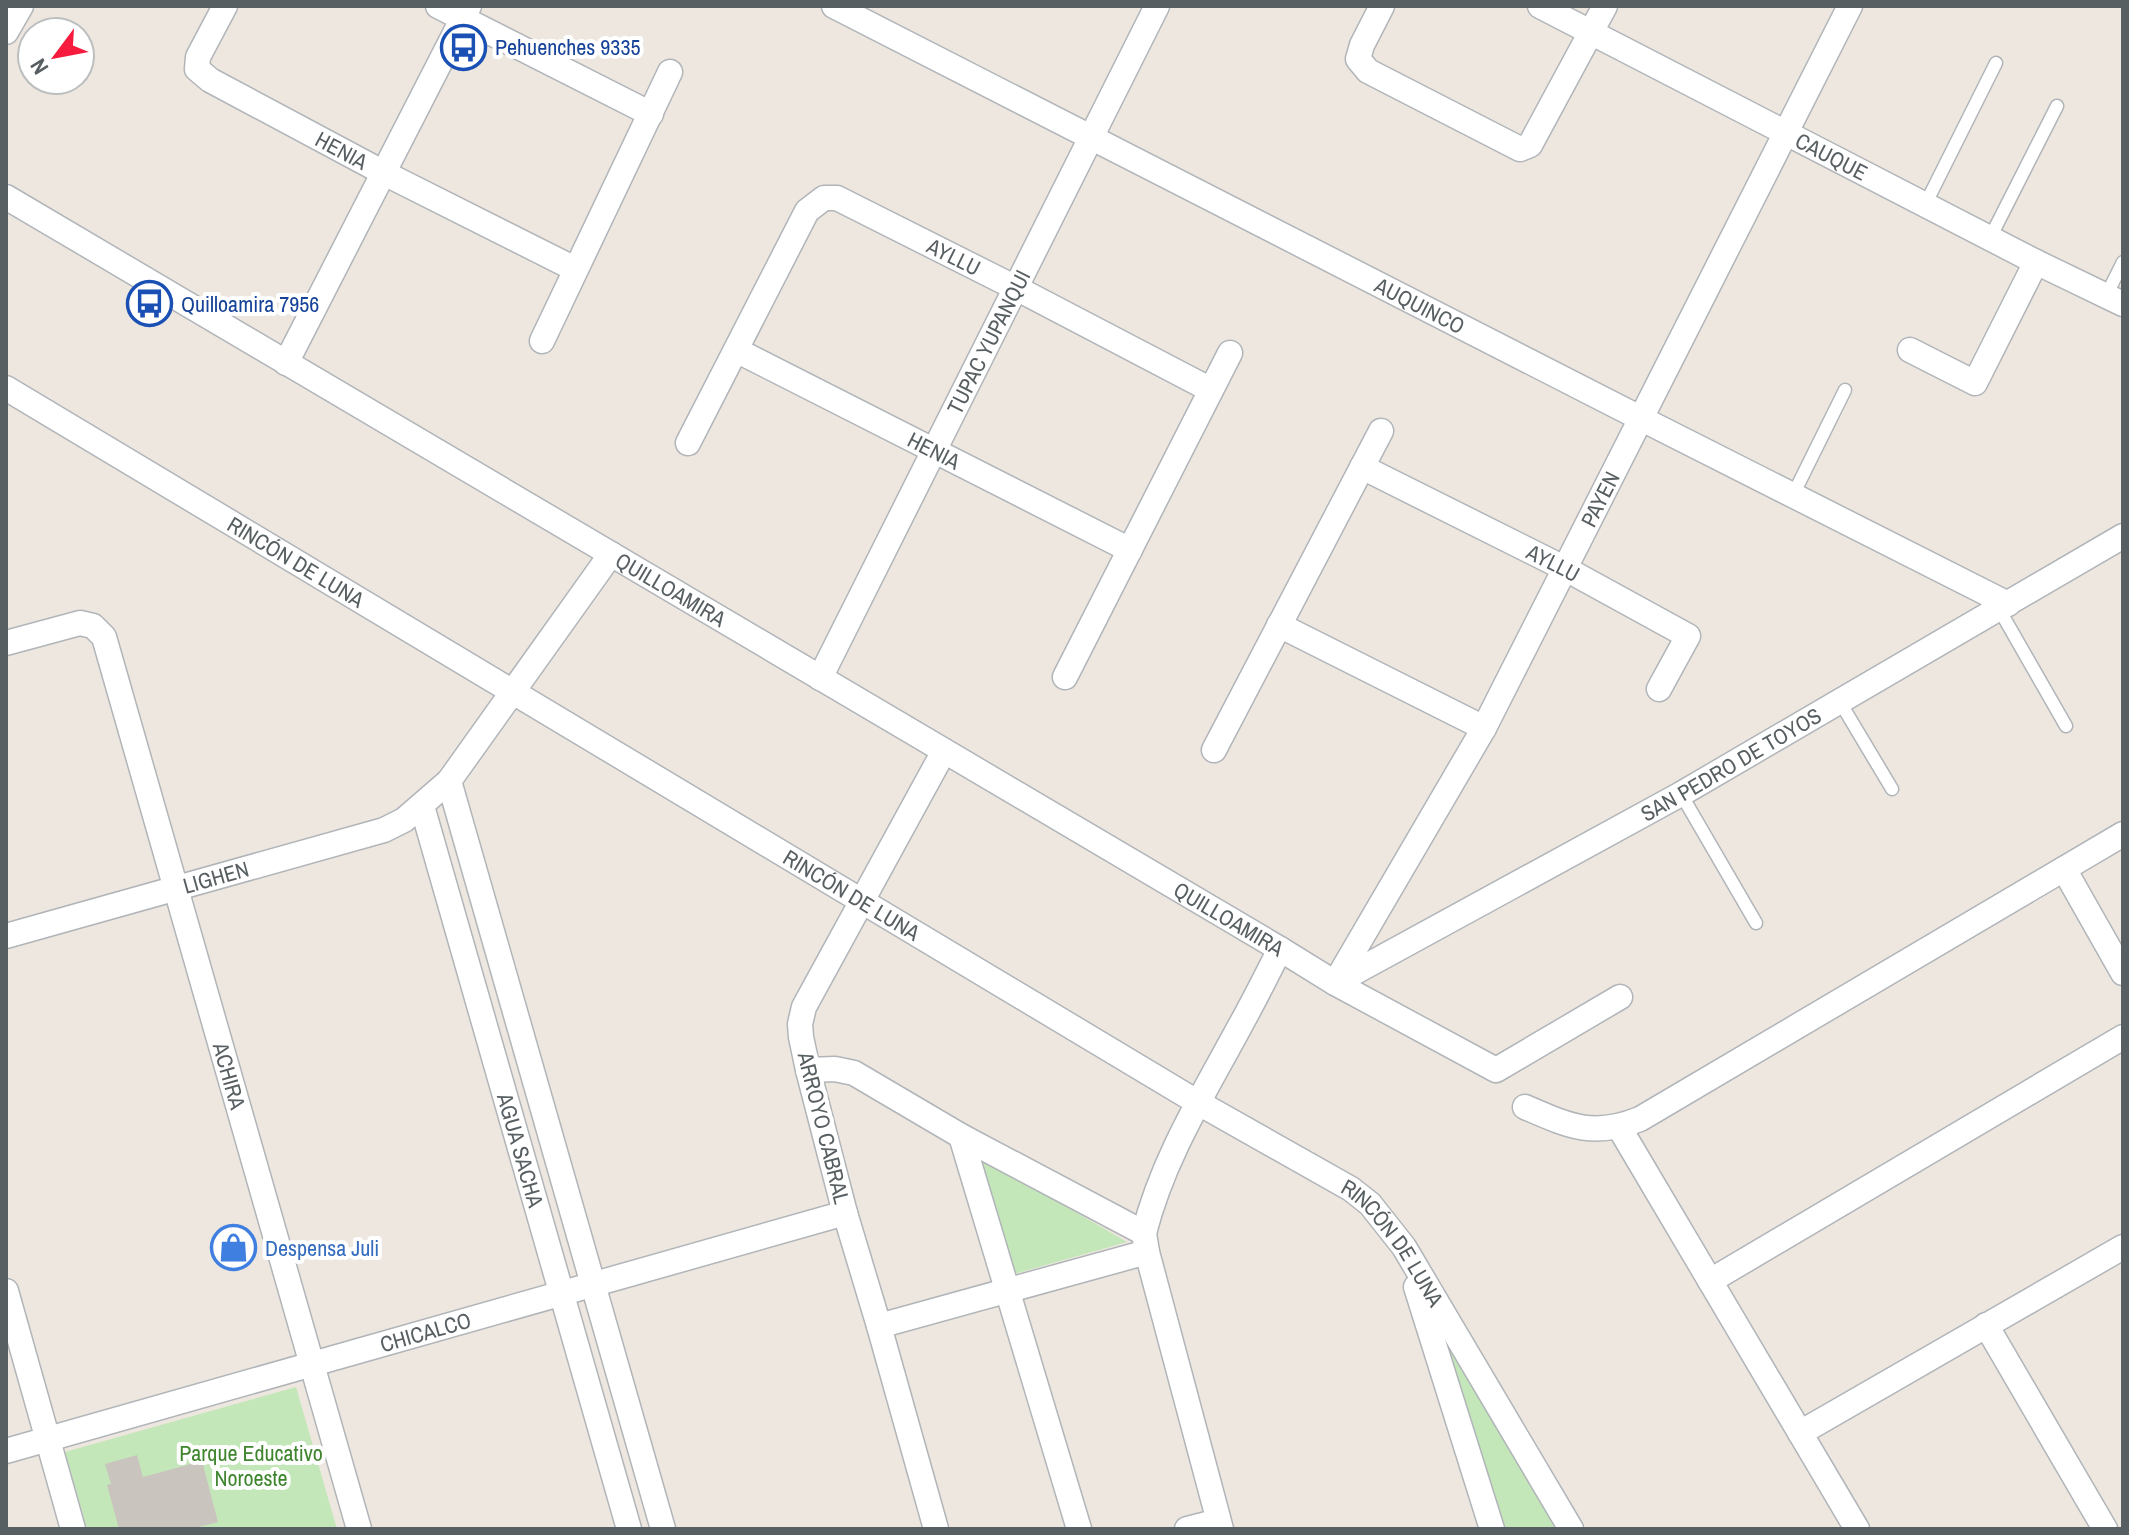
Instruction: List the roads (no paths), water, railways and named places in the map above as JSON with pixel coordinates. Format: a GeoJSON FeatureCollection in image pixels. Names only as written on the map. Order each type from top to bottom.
{"type":"FeatureCollection","features":[{"type":"Feature","properties":{"kind":"street"},"geometry":{"type":"LineString","coordinates":[[6,32],[21,6]]}},
{"type":"Feature","properties":{"kind":"street","name":"HENIA"},"geometry":{"type":"LineString","coordinates":[[225,6],[198,57],[197,69],[210,80],[384,173],[575,269]]}},
{"type":"Feature","properties":{"kind":"street"},"geometry":{"type":"LineString","coordinates":[[438,6],[466,12],[651,114]]}},
{"type":"Feature","properties":{"kind":"street","name":"AUQUINCO"},"geometry":{"type":"LineString","coordinates":[[834,6],[1793,495],[2003,606]]}},
{"type":"Feature","properties":{"kind":"street","name":"TUPAC YUPANQUI"},"geometry":{"type":"LineString","coordinates":[[820,678],[1157,6]]}},
{"type":"Feature","properties":{"kind":"street"},"geometry":{"type":"LineString","coordinates":[[1382,6],[1358,59],[1368,71],[1520,149],[1530,145],[1605,6]]}},
{"type":"Feature","properties":{"kind":"street","name":"CAUQUE"},"geometry":{"type":"LineString","coordinates":[[1540,6],[2115,300]]}},
{"type":"Feature","properties":{"kind":"street","name":"PAYEN"},"geometry":{"type":"LineString","coordinates":[[1335,983],[1484,728],[1850,6]]}},
{"type":"Feature","properties":{"kind":"street"},"geometry":{"type":"LineString","coordinates":[[286,363],[466,12]]}},
{"type":"Feature","properties":{"kind":"street"},"geometry":{"type":"LineString","coordinates":[[542,341],[670,72]]}},
{"type":"Feature","properties":{"kind":"street","name":"QUILLOAMIRA"},"geometry":{"type":"LineString","coordinates":[[6,197],[1335,983],[1496,1070],[1620,997]]}},
{"type":"Feature","properties":{"kind":"street","name":"AYLLU"},"geometry":{"type":"LineString","coordinates":[[736,350],[807,211],[824,198],[837,198],[1211,390]]}},
{"type":"Feature","properties":{"kind":"street"},"geometry":{"type":"LineString","coordinates":[[1910,350],[1975,383],[2036,262]]}},
{"type":"Feature","properties":{"kind":"street"},"geometry":{"type":"LineString","coordinates":[[688,443],[736,350]]}},
{"type":"Feature","properties":{"kind":"street","name":"HENIA"},"geometry":{"type":"LineString","coordinates":[[736,350],[1130,550]]}},
{"type":"Feature","properties":{"kind":"street"},"geometry":{"type":"LineString","coordinates":[[1065,677],[1230,353]]}},
{"type":"Feature","properties":{"kind":"street","name":"RINCÓN DE LUNA"},"geometry":{"type":"LineString","coordinates":[[6,388],[1197,1102],[1351,1189],[1370,1204],[1404,1247],[1571,1529]]}},
{"type":"Feature","properties":{"kind":"street"},"geometry":{"type":"LineString","coordinates":[[1214,750],[1381,431]]}},
{"type":"Feature","properties":{"kind":"street","name":"AYLLU"},"geometry":{"type":"LineString","coordinates":[[1362,467],[1564,568],[1688,636],[1659,689]]}},
{"type":"Feature","properties":{"kind":"street","name":"SAN PEDRO DE TOYOS"},"geometry":{"type":"LineString","coordinates":[[1335,983],[1681,794],[2123,536]]}},
{"type":"Feature","properties":{"kind":"street"},"geometry":{"type":"LineString","coordinates":[[422,806],[449,781],[611,554]]}},
{"type":"Feature","properties":{"kind":"street","name":"ACHIRA"},"geometry":{"type":"LineString","coordinates":[[6,643],[80,623],[93,626],[104,637],[359,1529]]}},
{"type":"Feature","properties":{"kind":"street"},"geometry":{"type":"LineString","coordinates":[[1279,625],[1484,728]]}},
{"type":"Feature","properties":{"kind":"street","name":"ARROYO CABRAL"},"geometry":{"type":"LineString","coordinates":[[936,1529],[845,1213],[808,1070],[800,1024],[804,1007],[944,751]]}},
{"type":"Feature","properties":{"kind":"street","name":"AGUA SACHA"},"geometry":{"type":"LineString","coordinates":[[449,781],[663,1529]]}},
{"type":"Feature","properties":{"kind":"street","name":"LIGHEN"},"geometry":{"type":"LineString","coordinates":[[6,936],[384,830],[422,806]]}},
{"type":"Feature","properties":{"kind":"street","name":"AGUA SACHA"},"geometry":{"type":"LineString","coordinates":[[422,806],[629,1529]]}},
{"type":"Feature","properties":{"kind":"street"},"geometry":{"type":"LineString","coordinates":[[1525,1107],[1564,1124],[1595,1130],[1619,1127],[1640,1119],[2123,834]]}},
{"type":"Feature","properties":{"kind":"street"},"geometry":{"type":"LineString","coordinates":[[2064,869],[2123,973]]}},
{"type":"Feature","properties":{"kind":"street"},"geometry":{"type":"LineString","coordinates":[[1187,1529],[1220,1525],[1145,1242],[1152,1200],[1197,1102],[1280,949]]}},
{"type":"Feature","properties":{"kind":"street"},"geometry":{"type":"LineString","coordinates":[[1710,1281],[2123,1037]]}},
{"type":"Feature","properties":{"kind":"street"},"geometry":{"type":"LineString","coordinates":[[808,1070],[835,1069],[854,1073],[1145,1242]]}},
{"type":"Feature","properties":{"kind":"street"},"geometry":{"type":"LineString","coordinates":[[1619,1127],[1857,1529]]}},
{"type":"Feature","properties":{"kind":"street"},"geometry":{"type":"LineString","coordinates":[[961,1136],[1079,1529]]}},
{"type":"Feature","properties":{"kind":"street","name":"CHICALCO"},"geometry":{"type":"LineString","coordinates":[[6,1451],[845,1213]]}},
{"type":"Feature","properties":{"kind":"street"},"geometry":{"type":"LineString","coordinates":[[879,1326],[1009,1290],[1145,1242]]}},
{"type":"Feature","properties":{"kind":"street"},"geometry":{"type":"LineString","coordinates":[[1404,1247],[1492,1529]]}},
{"type":"Feature","properties":{"kind":"street"},"geometry":{"type":"LineString","coordinates":[[1800,1433],[2123,1247]]}},
{"type":"Feature","properties":{"kind":"street"},"geometry":{"type":"LineString","coordinates":[[6,1291],[73,1529]]}},
{"type":"Feature","properties":{"kind":"street"},"geometry":{"type":"LineString","coordinates":[[1986,1325],[2105,1529]]}},
{"type":"Feature","properties":{"kind":"lane"},"geometry":{"type":"LineString","coordinates":[[1925,205],[1996,63]]}},
{"type":"Feature","properties":{"kind":"lane"},"geometry":{"type":"LineString","coordinates":[[1990,238],[2057,106]]}},
{"type":"Feature","properties":{"kind":"lane"},"geometry":{"type":"LineString","coordinates":[[2115,300],[2123,262]]}},
{"type":"Feature","properties":{"kind":"lane"},"geometry":{"type":"LineString","coordinates":[[1793,495],[1845,390]]}},
{"type":"Feature","properties":{"kind":"lane"},"geometry":{"type":"LineString","coordinates":[[2003,606],[2066,726]]}},
{"type":"Feature","properties":{"kind":"lane"},"geometry":{"type":"LineString","coordinates":[[1840,702],[1892,789]]}},
{"type":"Feature","properties":{"kind":"lane"},"geometry":{"type":"LineString","coordinates":[[1681,794],[1756,923]]}},
{"type":"Feature","properties":{"kind":"place","name":"Pehuenches 9335"},"geometry":{"type":"Point","coordinates":[464,47]}},
{"type":"Feature","properties":{"kind":"place","name":"Quilloamira 7956"},"geometry":{"type":"Point","coordinates":[150,304]}},
{"type":"Feature","properties":{"kind":"place","name":"Despensa Juli"},"geometry":{"type":"Point","coordinates":[234,1248]}},
{"type":"Feature","properties":{"kind":"park label","name":"Parque Educativo Noroeste"},"geometry":{"type":"Point","coordinates":[251,1466]}}]}
